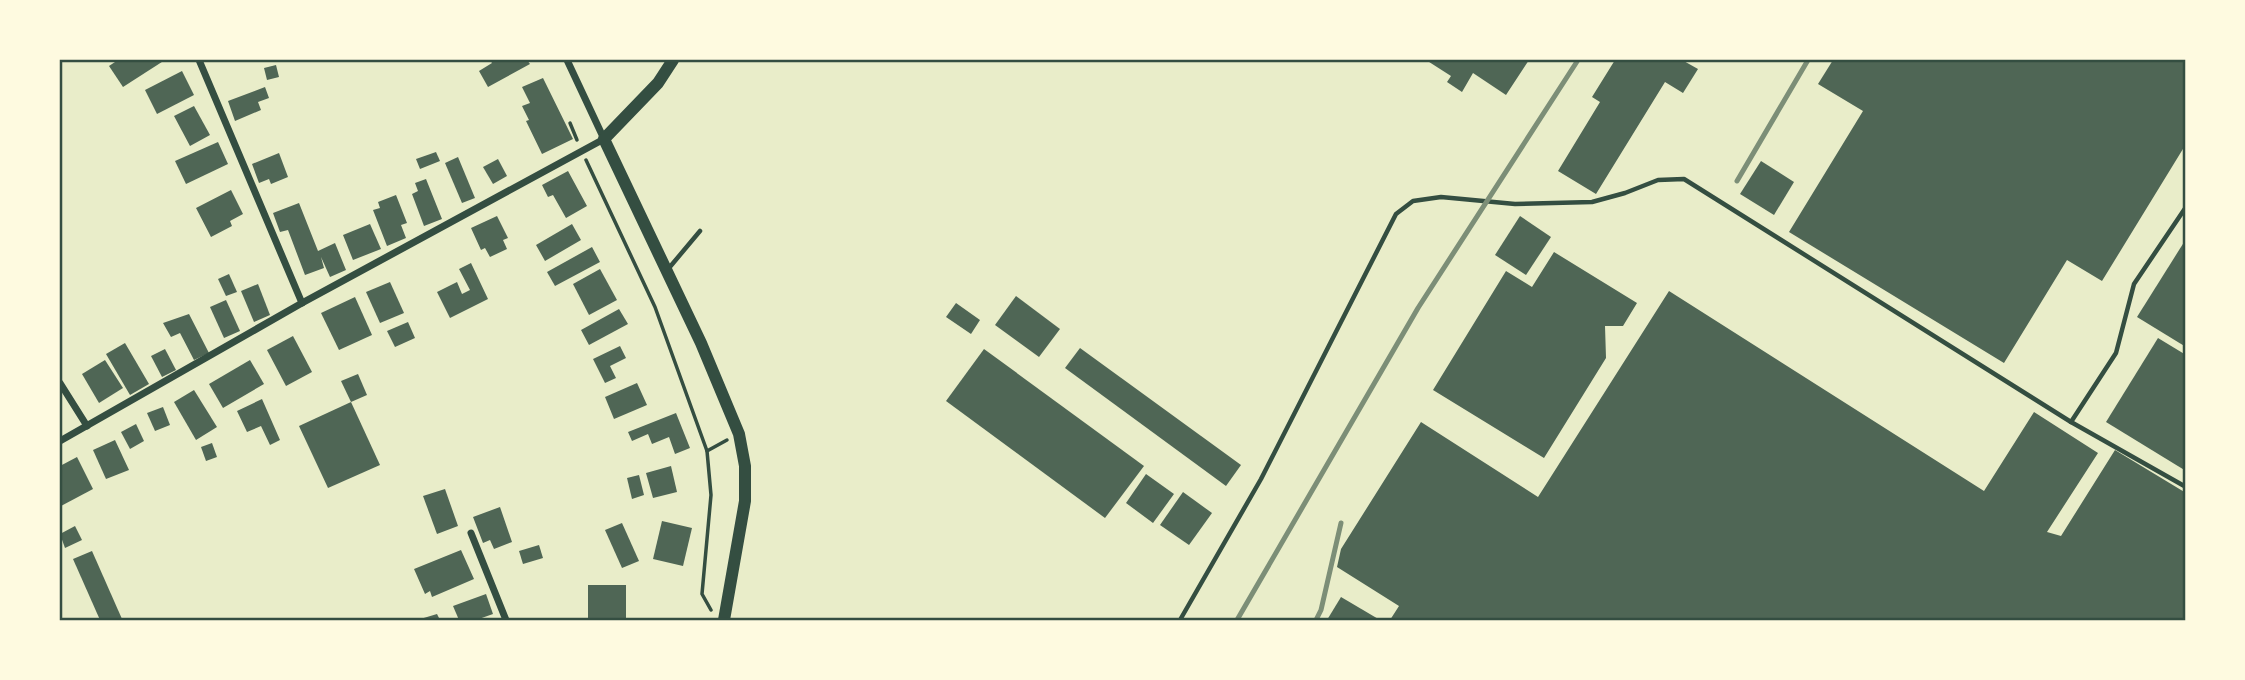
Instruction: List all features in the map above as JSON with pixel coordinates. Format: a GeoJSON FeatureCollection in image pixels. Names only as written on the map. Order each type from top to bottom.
{"type":"FeatureCollection","features":[{"type":"Feature","properties":{"kind":"main road"},"geometry":{"type":"LineString","coordinates":[[673,60],[657,83],[604,138],[667,269],[739,434],[745,466],[745,501],[722,620]]}},
{"type":"Feature","properties":{"kind":"street"},"geometry":{"type":"LineString","coordinates":[[199,60],[302,303]]}},
{"type":"Feature","properties":{"kind":"street"},"geometry":{"type":"LineString","coordinates":[[60,442],[302,303],[604,138],[567,60]]}},
{"type":"Feature","properties":{"kind":"street"},"geometry":{"type":"LineString","coordinates":[[60,383],[87,426]]}},
{"type":"Feature","properties":{"kind":"street"},"geometry":{"type":"LineString","coordinates":[[471,533],[506,621]]}},
{"type":"Feature","properties":{"kind":"lane"},"geometry":{"type":"LineString","coordinates":[[1180,621],[1261,480],[1396,214],[1413,201],[1441,197],[1515,204],[1592,202],[1658,180],[1684,179],[2071,422],[2186,487]]}},
{"type":"Feature","properties":{"kind":"lane"},"geometry":{"type":"LineString","coordinates":[[2071,422],[2116,353],[2134,284],[2186,207]]}},
{"type":"Feature","properties":{"kind":"lane"},"geometry":{"type":"LineString","coordinates":[[667,269],[700,231]]}},
{"type":"Feature","properties":{"kind":"path"},"geometry":{"type":"LineString","coordinates":[[570,123],[655,307],[707,451],[711,495],[702,594],[709,609],[722,620]]}},
{"type":"Feature","properties":{"kind":"path"},"geometry":{"type":"LineString","coordinates":[[707,451],[739,434]]}},
{"type":"Feature","properties":{"kind":"building"},"geometry":{"type":"Polygon","coordinates":[[[118,60],[165,60],[123,87],[109,66],[118,60]]]}},
{"type":"Feature","properties":{"kind":"building"},"geometry":{"type":"Polygon","coordinates":[[[490,60],[527,60],[530,64],[488,87],[479,71],[492,63],[490,60]]]}},
{"type":"Feature","properties":{"kind":"building"},"geometry":{"type":"Polygon","coordinates":[[[1426,60],[1529,60],[1506,95],[1473,73],[1462,92],[1447,82],[1451,76],[1426,60]]]}},
{"type":"Feature","properties":{"kind":"building"},"geometry":{"type":"Polygon","coordinates":[[[1615,60],[1682,60],[1698,69],[1683,93],[1665,82],[1596,194],[1558,171],[1600,102],[1592,97],[1615,60]]]}},
{"type":"Feature","properties":{"kind":"building"},"geometry":{"type":"Polygon","coordinates":[[[1833,60],[2186,60],[2186,144],[2102,281],[2067,260],[2004,363],[1789,232],[1863,111],[1818,84],[1833,60]]]}},
{"type":"Feature","properties":{"kind":"building"},"geometry":{"type":"Polygon","coordinates":[[[276,65],[279,77],[267,80],[264,68],[276,65]]]}},
{"type":"Feature","properties":{"kind":"building"},"geometry":{"type":"Polygon","coordinates":[[[182,71],[194,95],[157,114],[145,90],[182,71]]]}},
{"type":"Feature","properties":{"kind":"building"},"geometry":{"type":"Polygon","coordinates":[[[543,78],[573,139],[542,154],[526,121],[529,120],[522,106],[530,103],[522,87],[543,78]]]}},
{"type":"Feature","properties":{"kind":"building"},"geometry":{"type":"Polygon","coordinates":[[[265,87],[269,98],[258,102],[261,110],[235,121],[228,101],[265,87]]]}},
{"type":"Feature","properties":{"kind":"building"},"geometry":{"type":"Polygon","coordinates":[[[194,106],[210,135],[190,146],[174,116],[194,106]]]}},
{"type":"Feature","properties":{"kind":"building"},"geometry":{"type":"Polygon","coordinates":[[[218,142],[228,164],[186,184],[175,161],[218,142]]]}},
{"type":"Feature","properties":{"kind":"building"},"geometry":{"type":"Polygon","coordinates":[[[436,152],[440,161],[420,169],[416,159],[436,152]]]}},
{"type":"Feature","properties":{"kind":"building"},"geometry":{"type":"Polygon","coordinates":[[[279,153],[288,177],[271,184],[269,179],[259,183],[252,164],[279,153]]]}},
{"type":"Feature","properties":{"kind":"building"},"geometry":{"type":"Polygon","coordinates":[[[458,157],[475,198],[462,203],[445,163],[458,157]]]}},
{"type":"Feature","properties":{"kind":"building"},"geometry":{"type":"Polygon","coordinates":[[[498,159],[507,176],[493,184],[483,167],[498,159]]]}},
{"type":"Feature","properties":{"kind":"building"},"geometry":{"type":"Polygon","coordinates":[[[1761,161],[1794,182],[1774,215],[1740,194],[1761,161]]]}},
{"type":"Feature","properties":{"kind":"building"},"geometry":{"type":"Polygon","coordinates":[[[568,171],[587,206],[566,218],[553,195],[548,197],[542,185],[568,171]]]}},
{"type":"Feature","properties":{"kind":"building"},"geometry":{"type":"Polygon","coordinates":[[[426,179],[442,219],[424,226],[412,194],[418,191],[415,183],[426,179]]]}},
{"type":"Feature","properties":{"kind":"building"},"geometry":{"type":"Polygon","coordinates":[[[231,190],[243,214],[230,221],[232,226],[211,237],[196,208],[231,190]]]}},
{"type":"Feature","properties":{"kind":"building"},"geometry":{"type":"Polygon","coordinates":[[[396,195],[407,223],[401,225],[406,238],[387,246],[373,210],[380,208],[378,202],[396,195]]]}},
{"type":"Feature","properties":{"kind":"building"},"geometry":{"type":"Polygon","coordinates":[[[299,203],[318,251],[335,243],[346,270],[330,277],[321,257],[324,268],[305,275],[288,230],[280,232],[273,213],[299,203]]]}},
{"type":"Feature","properties":{"kind":"building"},"geometry":{"type":"Polygon","coordinates":[[[497,216],[508,238],[503,240],[507,249],[490,257],[485,248],[481,250],[471,228],[497,216]]]}},
{"type":"Feature","properties":{"kind":"building"},"geometry":{"type":"Polygon","coordinates":[[[1520,216],[1551,237],[1526,275],[1495,255],[1520,216]]]}},
{"type":"Feature","properties":{"kind":"building"},"geometry":{"type":"Polygon","coordinates":[[[370,224],[381,249],[353,260],[343,235],[370,224]]]}},
{"type":"Feature","properties":{"kind":"building"},"geometry":{"type":"Polygon","coordinates":[[[572,224],[581,240],[545,261],[536,245],[572,224]]]}},
{"type":"Feature","properties":{"kind":"building"},"geometry":{"type":"Polygon","coordinates":[[[2186,239],[2186,347],[2137,317],[2186,239]]]}},
{"type":"Feature","properties":{"kind":"building"},"geometry":{"type":"Polygon","coordinates":[[[592,247],[600,262],[555,286],[547,272],[592,247]]]}},
{"type":"Feature","properties":{"kind":"building"},"geometry":{"type":"Polygon","coordinates":[[[1554,252],[1637,303],[1623,326],[1605,326],[1606,358],[1544,458],[1433,390],[1506,271],[1532,287],[1554,252]]]}},
{"type":"Feature","properties":{"kind":"building"},"geometry":{"type":"Polygon","coordinates":[[[471,263],[488,299],[450,318],[437,292],[457,282],[462,294],[470,290],[459,269],[471,263]]]}},
{"type":"Feature","properties":{"kind":"building"},"geometry":{"type":"Polygon","coordinates":[[[600,269],[617,300],[589,315],[573,284],[600,269]]]}},
{"type":"Feature","properties":{"kind":"building"},"geometry":{"type":"Polygon","coordinates":[[[229,274],[237,292],[226,296],[218,279],[229,274]]]}},
{"type":"Feature","properties":{"kind":"building"},"geometry":{"type":"Polygon","coordinates":[[[390,282],[404,313],[380,323],[366,292],[390,282]]]}},
{"type":"Feature","properties":{"kind":"building"},"geometry":{"type":"Polygon","coordinates":[[[258,284],[270,315],[254,322],[241,291],[258,284]]]}},
{"type":"Feature","properties":{"kind":"building"},"geometry":{"type":"Polygon","coordinates":[[[1669,291],[1984,491],[2034,412],[2098,453],[2047,532],[2061,536],[2115,450],[2186,493],[2186,620],[1390,620],[1399,606],[1337,567],[1341,549],[1421,422],[1538,497],[1669,291]]]}},
{"type":"Feature","properties":{"kind":"building"},"geometry":{"type":"Polygon","coordinates":[[[1016,296],[1060,329],[1039,357],[995,325],[1016,296]]]}},
{"type":"Feature","properties":{"kind":"building"},"geometry":{"type":"Polygon","coordinates":[[[355,297],[372,335],[339,350],[321,313],[355,297]]]}},
{"type":"Feature","properties":{"kind":"building"},"geometry":{"type":"Polygon","coordinates":[[[226,300],[240,331],[224,338],[210,307],[226,300]]]}},
{"type":"Feature","properties":{"kind":"building"},"geometry":{"type":"Polygon","coordinates":[[[956,303],[980,320],[971,334],[946,317],[956,303]]]}},
{"type":"Feature","properties":{"kind":"building"},"geometry":{"type":"Polygon","coordinates":[[[619,309],[628,324],[589,345],[581,330],[619,309]]]}},
{"type":"Feature","properties":{"kind":"building"},"geometry":{"type":"Polygon","coordinates":[[[189,314],[209,353],[194,360],[180,333],[171,337],[163,323],[189,314]]]}},
{"type":"Feature","properties":{"kind":"building"},"geometry":{"type":"Polygon","coordinates":[[[408,322],[415,338],[395,347],[387,331],[408,322]]]}},
{"type":"Feature","properties":{"kind":"building"},"geometry":{"type":"Polygon","coordinates":[[[293,336],[312,372],[286,386],[267,350],[293,336]]]}},
{"type":"Feature","properties":{"kind":"building"},"geometry":{"type":"Polygon","coordinates":[[[2158,338],[2186,355],[2186,471],[2106,422],[2158,338]]]}},
{"type":"Feature","properties":{"kind":"building"},"geometry":{"type":"Polygon","coordinates":[[[125,343],[149,384],[130,395],[106,354],[125,343]]]}},
{"type":"Feature","properties":{"kind":"building"},"geometry":{"type":"Polygon","coordinates":[[[620,346],[626,358],[610,366],[616,378],[605,383],[593,359],[620,346]]]}},
{"type":"Feature","properties":{"kind":"building"},"geometry":{"type":"Polygon","coordinates":[[[1080,348],[1241,465],[1226,486],[1065,368],[1080,348]]]}},
{"type":"Feature","properties":{"kind":"building"},"geometry":{"type":"Polygon","coordinates":[[[165,349],[176,370],[162,377],[151,356],[165,349]]]}},
{"type":"Feature","properties":{"kind":"building"},"geometry":{"type":"Polygon","coordinates":[[[984,349],[1144,466],[1105,518],[946,401],[984,349]]]}},
{"type":"Feature","properties":{"kind":"building"},"geometry":{"type":"Polygon","coordinates":[[[105,360],[123,388],[99,403],[82,374],[105,360]]]}},
{"type":"Feature","properties":{"kind":"building"},"geometry":{"type":"Polygon","coordinates":[[[250,360],[264,384],[223,408],[209,384],[250,360]]]}},
{"type":"Feature","properties":{"kind":"building"},"geometry":{"type":"Polygon","coordinates":[[[358,374],[367,395],[351,402],[341,381],[358,374]]]}},
{"type":"Feature","properties":{"kind":"building"},"geometry":{"type":"Polygon","coordinates":[[[637,383],[647,405],[614,419],[605,397],[637,383]]]}},
{"type":"Feature","properties":{"kind":"building"},"geometry":{"type":"Polygon","coordinates":[[[194,390],[217,427],[196,440],[174,402],[194,390]]]}},
{"type":"Feature","properties":{"kind":"building"},"geometry":{"type":"Polygon","coordinates":[[[262,399],[280,440],[270,445],[261,426],[247,432],[237,411],[262,399]]]}},
{"type":"Feature","properties":{"kind":"building"},"geometry":{"type":"Polygon","coordinates":[[[351,402],[380,465],[328,488],[299,426],[351,402]]]}},
{"type":"Feature","properties":{"kind":"building"},"geometry":{"type":"Polygon","coordinates":[[[163,407],[170,425],[155,431],[147,413],[163,407]]]}},
{"type":"Feature","properties":{"kind":"building"},"geometry":{"type":"Polygon","coordinates":[[[676,413],[690,448],[675,454],[669,437],[652,444],[648,434],[632,441],[628,432],[676,413]]]}},
{"type":"Feature","properties":{"kind":"building"},"geometry":{"type":"Polygon","coordinates":[[[136,424],[144,441],[130,449],[121,432],[136,424]]]}},
{"type":"Feature","properties":{"kind":"building"},"geometry":{"type":"Polygon","coordinates":[[[115,440],[129,470],[106,479],[93,450],[115,440]]]}},
{"type":"Feature","properties":{"kind":"building"},"geometry":{"type":"Polygon","coordinates":[[[212,443],[217,457],[206,461],[201,447],[212,443]]]}},
{"type":"Feature","properties":{"kind":"building"},"geometry":{"type":"Polygon","coordinates":[[[77,457],[93,489],[61,506],[60,466],[77,457]]]}},
{"type":"Feature","properties":{"kind":"building"},"geometry":{"type":"Polygon","coordinates":[[[671,466],[677,492],[653,498],[646,473],[671,466]]]}},
{"type":"Feature","properties":{"kind":"building"},"geometry":{"type":"Polygon","coordinates":[[[1146,474],[1174,494],[1153,523],[1126,503],[1146,474]]]}},
{"type":"Feature","properties":{"kind":"building"},"geometry":{"type":"Polygon","coordinates":[[[639,475],[644,495],[632,499],[627,478],[639,475]]]}},
{"type":"Feature","properties":{"kind":"building"},"geometry":{"type":"Polygon","coordinates":[[[445,489],[458,526],[437,534],[423,496],[445,489]]]}},
{"type":"Feature","properties":{"kind":"building"},"geometry":{"type":"Polygon","coordinates":[[[1183,492],[1212,513],[1189,545],[1160,525],[1183,492]]]}},
{"type":"Feature","properties":{"kind":"building"},"geometry":{"type":"Polygon","coordinates":[[[500,507],[512,542],[494,549],[490,540],[483,543],[473,517],[500,507]]]}},
{"type":"Feature","properties":{"kind":"building"},"geometry":{"type":"Polygon","coordinates":[[[662,521],[692,528],[683,566],[653,559],[662,521]]]}},
{"type":"Feature","properties":{"kind":"building"},"geometry":{"type":"Polygon","coordinates":[[[622,523],[639,561],[622,568],[605,530],[622,523]]]}},
{"type":"Feature","properties":{"kind":"building"},"geometry":{"type":"Polygon","coordinates":[[[75,526],[82,540],[65,548],[60,534],[75,526]]]}},
{"type":"Feature","properties":{"kind":"building"},"geometry":{"type":"Polygon","coordinates":[[[539,545],[543,558],[523,564],[519,551],[539,545]]]}},
{"type":"Feature","properties":{"kind":"building"},"geometry":{"type":"Polygon","coordinates":[[[461,550],[474,579],[432,597],[430,591],[425,594],[414,569],[461,550]]]}},
{"type":"Feature","properties":{"kind":"building"},"geometry":{"type":"Polygon","coordinates":[[[92,551],[122,619],[100,620],[73,559],[92,551]]]}},
{"type":"Feature","properties":{"kind":"building"},"geometry":{"type":"Polygon","coordinates":[[[588,585],[626,585],[626,620],[588,620],[588,585]]]}},
{"type":"Feature","properties":{"kind":"building"},"geometry":{"type":"Polygon","coordinates":[[[486,594],[493,614],[476,620],[459,620],[453,606],[486,594]]]}},
{"type":"Feature","properties":{"kind":"building"},"geometry":{"type":"Polygon","coordinates":[[[1341,597],[1380,620],[1327,620],[1341,597]]]}},
{"type":"Feature","properties":{"kind":"building"},"geometry":{"type":"Polygon","coordinates":[[[437,614],[440,620],[417,620],[437,614]]]}},
{"type":"Feature","properties":{"kind":"railway"},"geometry":{"type":"LineString","coordinates":[[1237,620],[1418,308],[1578,60]]}},
{"type":"Feature","properties":{"kind":"railway"},"geometry":{"type":"LineString","coordinates":[[1737,181],[1808,60]]}},
{"type":"Feature","properties":{"kind":"railway"},"geometry":{"type":"LineString","coordinates":[[1316,620],[1321,610],[1341,523]]}}]}
